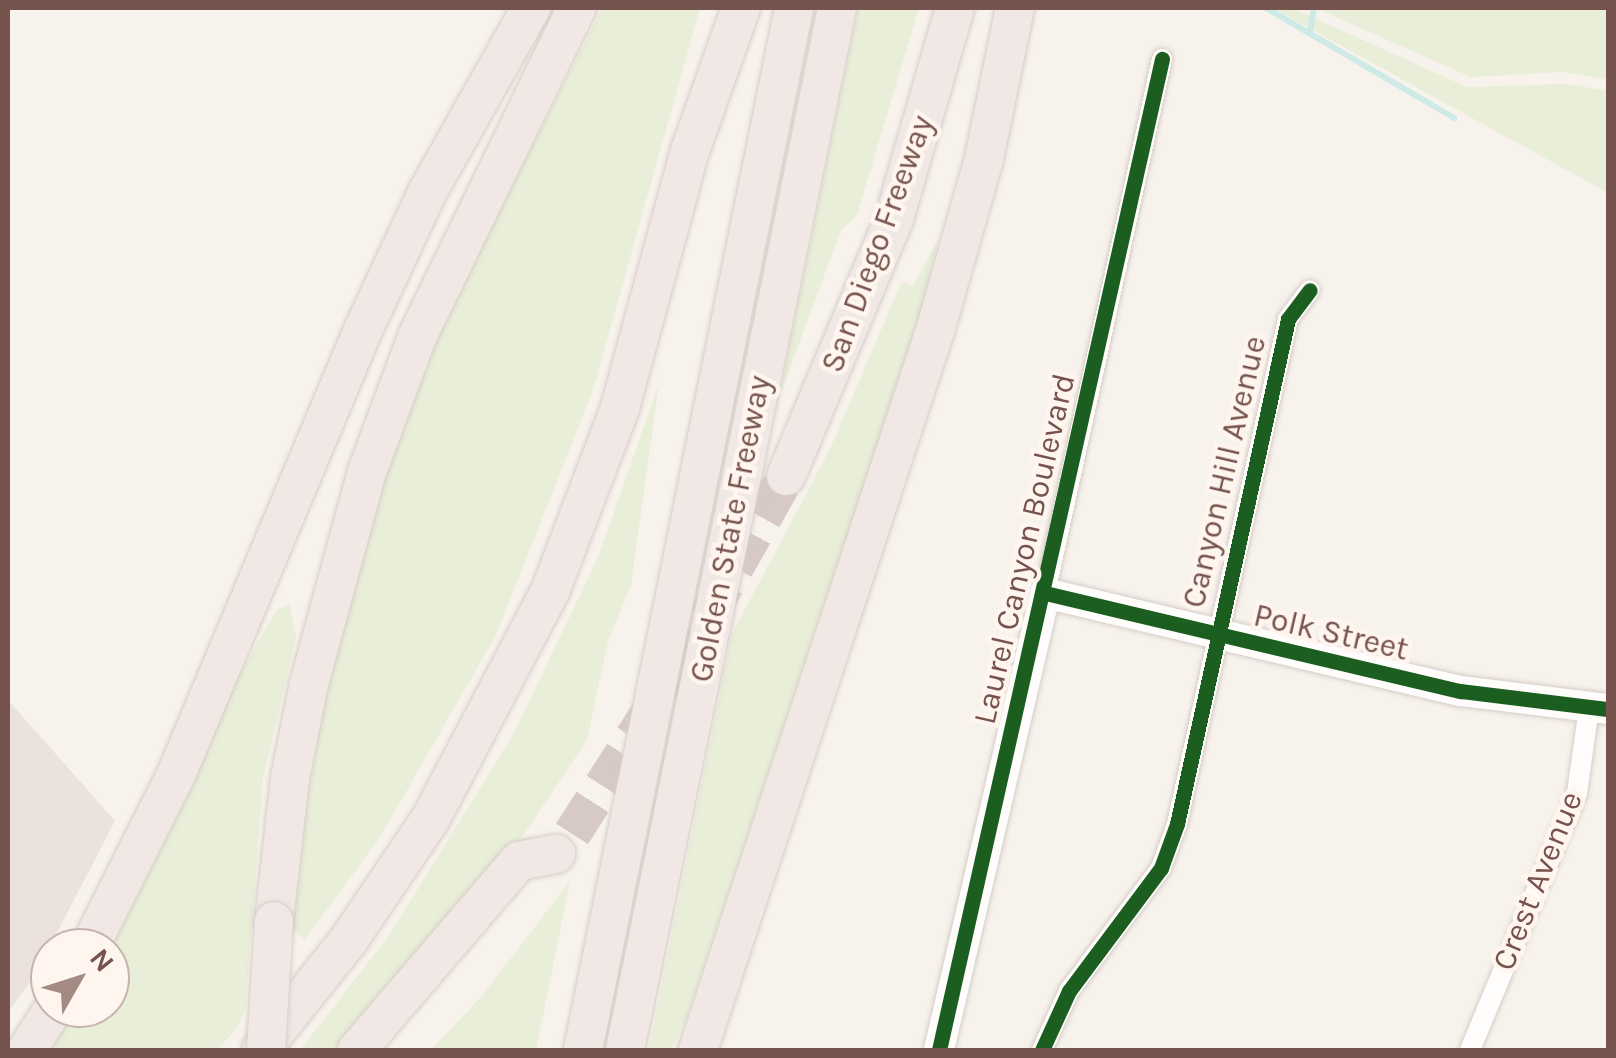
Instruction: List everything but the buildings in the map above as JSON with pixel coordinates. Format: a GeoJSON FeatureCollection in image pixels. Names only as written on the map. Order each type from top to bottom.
{"type":"FeatureCollection","features":[{"type":"Feature","properties":{"kind":"highway"},"geometry":{"type":"LineString","coordinates":[[99,928],[176,775],[364,328],[428,191],[531,8]]}},
{"type":"Feature","properties":{"kind":"highway"},"geometry":{"type":"LineString","coordinates":[[264,1050],[274,922],[305,703],[368,469],[448,268],[577,8]]}},
{"type":"Feature","properties":{"kind":"highway"},"geometry":{"type":"LineString","coordinates":[[264,1050],[348,941],[431,818],[551,589],[620,408],[690,150],[741,8]]}},
{"type":"Feature","properties":{"kind":"highway","name":"Golden State Freeway"},"geometry":{"type":"LineString","coordinates":[[561,1050],[770,8]]}},
{"type":"Feature","properties":{"kind":"highway"},"geometry":{"type":"LineString","coordinates":[[582,1050],[794,8]]}},
{"type":"Feature","properties":{"kind":"highway"},"geometry":{"type":"LineString","coordinates":[[732,522],[714,476],[810,8]]}},
{"type":"Feature","properties":{"kind":"highway","name":"Golden State Freeway"},"geometry":{"type":"LineString","coordinates":[[625,1050],[837,8]]}},
{"type":"Feature","properties":{"kind":"highway","name":"San Diego Freeway"},"geometry":{"type":"LineString","coordinates":[[786,476],[894,219],[955,8]]}},
{"type":"Feature","properties":{"kind":"highway"},"geometry":{"type":"LineString","coordinates":[[698,1050],[935,332],[984,159],[1015,8]]}},
{"type":"Feature","properties":{"kind":"highway"},"geometry":{"type":"LineString","coordinates":[[357,1050],[520,862],[564,844],[389,1050]]}},
{"type":"Feature","properties":{"kind":"highway"},"geometry":{"type":"LineString","coordinates":[[27,1050],[41,1028]]}},
{"type":"Feature","properties":{"kind":"street","name":"Laurel Canyon Boulevard"},"geometry":{"type":"LineString","coordinates":[[939,1050],[1045,593],[1162,59]]}},
{"type":"Feature","properties":{"kind":"street","name":"Canyon Hill Avenue"},"geometry":{"type":"LineString","coordinates":[[1042,1050],[1069,991],[1161,868],[1288,318],[1310,290]]}},
{"type":"Feature","properties":{"kind":"street","name":"Polk Street"},"geometry":{"type":"LineString","coordinates":[[1045,593],[1461,691],[1599,708]]}},
{"type":"Feature","properties":{"kind":"street","name":"Crest Avenue"},"geometry":{"type":"LineString","coordinates":[[1470,1050],[1578,793],[1599,708]]}},
{"type":"Feature","properties":{"kind":"shaded area"},"geometry":{"type":"Polygon","coordinates":[[[8,700],[115,821],[59,928],[30,928],[30,982],[8,1012],[8,700]]]}},
{"type":"Feature","properties":{"kind":"green space"},"geometry":{"type":"Polygon","coordinates":[[[602,8],[700,8],[593,390],[496,635],[379,839],[304,940],[292,927],[296,868],[326,691],[366,533],[429,350],[602,8]]]}},
{"type":"Feature","properties":{"kind":"green space"},"geometry":{"type":"Polygon","coordinates":[[[858,8],[919,8],[857,215],[841,230],[778,401],[858,8]]]}},
{"type":"Feature","properties":{"kind":"green space"},"geometry":{"type":"Polygon","coordinates":[[[1273,8],[1292,8],[1467,87],[1568,84],[1608,91],[1608,193],[1273,8]]]}},
{"type":"Feature","properties":{"kind":"green space"},"geometry":{"type":"Polygon","coordinates":[[[1315,8],[1608,8],[1608,80],[1563,72],[1471,77],[1315,8]]]}},
{"type":"Feature","properties":{"kind":"green space"},"geometry":{"type":"Polygon","coordinates":[[[938,240],[923,306],[687,1017],[671,1050],[649,1050],[732,634],[830,449],[902,281],[913,286],[938,240]]]}},
{"type":"Feature","properties":{"kind":"green space"},"geometry":{"type":"Polygon","coordinates":[[[659,383],[631,584],[608,641],[587,740],[504,864],[343,1050],[300,1050],[388,937],[514,733],[599,555],[659,383]]]}},
{"type":"Feature","properties":{"kind":"green space"},"geometry":{"type":"Polygon","coordinates":[[[289,604],[296,637],[263,779],[245,1011],[236,1029],[217,1050],[45,1050],[59,1028],[130,1028],[130,928],[117,928],[219,708],[277,610],[289,604]]]}},
{"type":"Feature","properties":{"kind":"green space"},"geometry":{"type":"Polygon","coordinates":[[[570,881],[536,1050],[431,1050],[482,996],[570,881]]]}},
{"type":"Feature","properties":{"kind":"waterway"},"geometry":{"type":"LineString","coordinates":[[1266,8],[1454,118]]}},
{"type":"Feature","properties":{"kind":"waterway"},"geometry":{"type":"LineString","coordinates":[[1310,32],[1314,8]]}},
{"type":"Feature","properties":{"kind":"tunnel"},"geometry":{"type":"LineString","coordinates":[[572,834],[679,667],[786,476]]}},
{"type":"Feature","properties":{"kind":"cycle path"},"geometry":{"type":"LineString","coordinates":[[939,1050],[1162,59]]}},
{"type":"Feature","properties":{"kind":"cycle path"},"geometry":{"type":"LineString","coordinates":[[1042,1050],[1069,991],[1161,868],[1177,824],[1288,319],[1310,290]]}},
{"type":"Feature","properties":{"kind":"cycle path"},"geometry":{"type":"LineString","coordinates":[[1045,593],[1461,691],[1608,709]]}}]}
